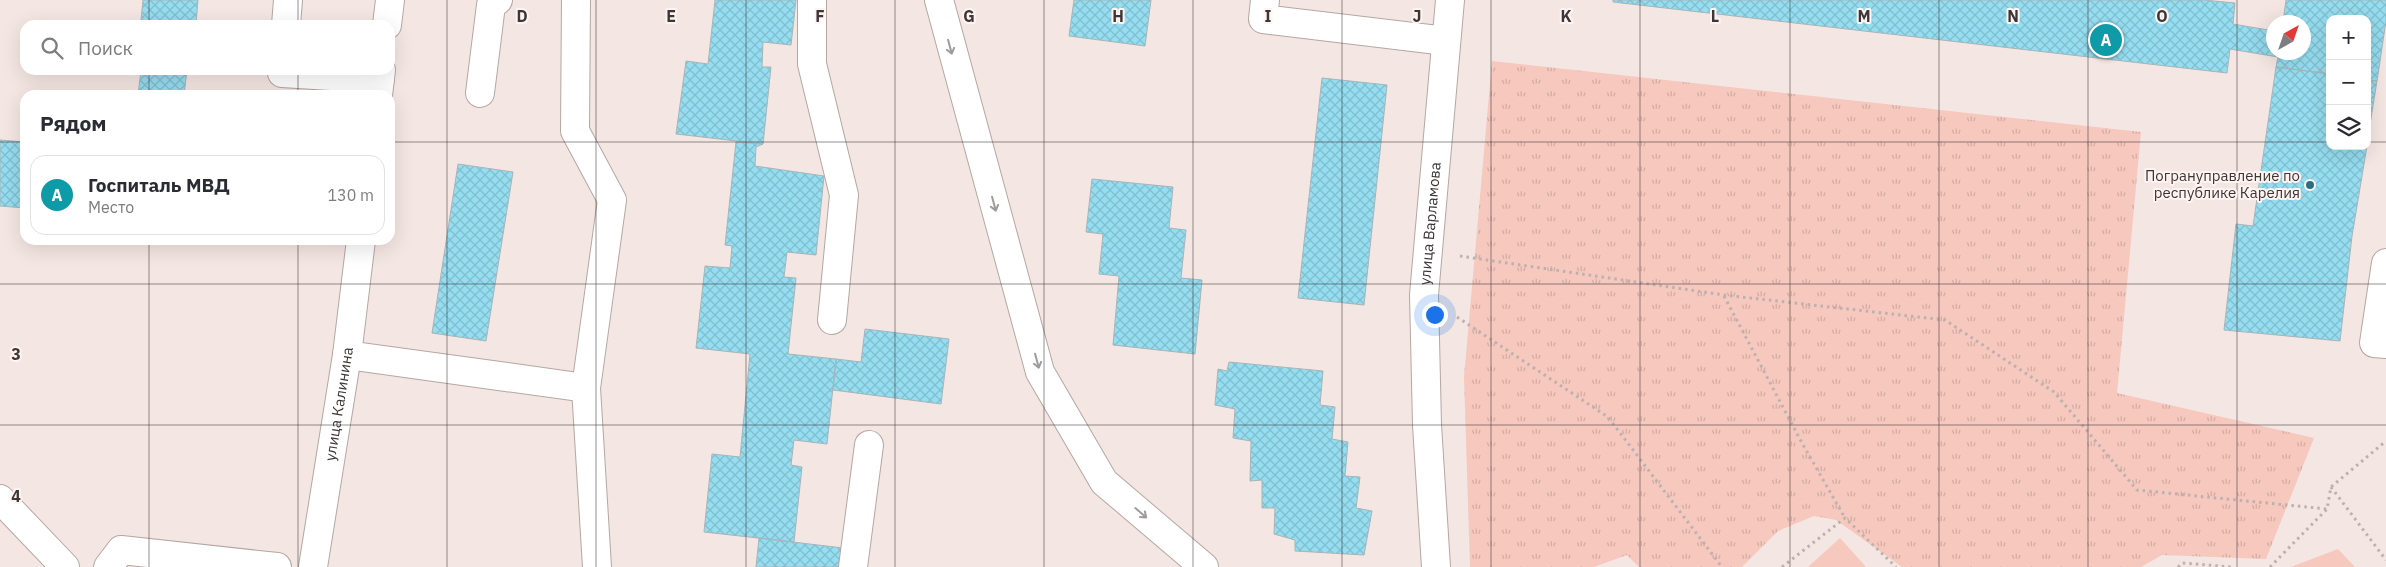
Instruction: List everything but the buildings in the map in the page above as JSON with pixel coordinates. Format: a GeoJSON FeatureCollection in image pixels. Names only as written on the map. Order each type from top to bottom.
{"type":"FeatureCollection","features":[{"type":"Feature","properties":{"kind":"street"},"geometry":{"type":"LineString","coordinates":[[286,20],[288,0]]}},
{"type":"Feature","properties":{"kind":"street"},"geometry":{"type":"LineString","coordinates":[[388,20],[390,0]]}},
{"type":"Feature","properties":{"kind":"street"},"geometry":{"type":"LineString","coordinates":[[480,93],[491,5],[498,0]]}},
{"type":"Feature","properties":{"kind":"street"},"geometry":{"type":"LineString","coordinates":[[576,0],[574,131],[612,200],[586,388],[597,567]]}},
{"type":"Feature","properties":{"kind":"street"},"geometry":{"type":"LineString","coordinates":[[812,0],[812,64],[844,195],[832,320]]}},
{"type":"Feature","properties":{"kind":"street"},"geometry":{"type":"LineString","coordinates":[[939,0],[1040,372],[1104,482],[1204,567]]}},
{"type":"Feature","properties":{"kind":"street"},"geometry":{"type":"LineString","coordinates":[[1265,0],[1263,19],[1446,41]]}},
{"type":"Feature","properties":{"kind":"street","name":"улица Варламова"},"geometry":{"type":"LineString","coordinates":[[1436,567],[1426,425],[1424,295],[1450,0]]}},
{"type":"Feature","properties":{"kind":"street"},"geometry":{"type":"LineString","coordinates":[[306,75],[380,81]]}},
{"type":"Feature","properties":{"kind":"street","name":"улица Калинина"},"geometry":{"type":"LineString","coordinates":[[313,567],[347,355],[360,245]]}},
{"type":"Feature","properties":{"kind":"street"},"geometry":{"type":"LineString","coordinates":[[2386,263],[2374,343],[2386,344]]}},
{"type":"Feature","properties":{"kind":"street"},"geometry":{"type":"LineString","coordinates":[[347,355],[586,388]]}},
{"type":"Feature","properties":{"kind":"street"},"geometry":{"type":"LineString","coordinates":[[853,567],[869,445]]}},
{"type":"Feature","properties":{"kind":"street"},"geometry":{"type":"LineString","coordinates":[[0,499],[65,567]]}},
{"type":"Feature","properties":{"kind":"street"},"geometry":{"type":"LineString","coordinates":[[108,567],[121,550],[277,567]]}},
{"type":"Feature","properties":{"kind":"path"},"geometry":{"type":"LineString","coordinates":[[1428,251],[1724,296],[1945,320],[2054,392],[2137,490],[2327,510]]}},
{"type":"Feature","properties":{"kind":"path"},"geometry":{"type":"LineString","coordinates":[[1424,295],[1608,417],[1722,567]]}},
{"type":"Feature","properties":{"kind":"path"},"geometry":{"type":"LineString","coordinates":[[1724,296],[1802,444],[1845,518],[1896,567]]}},
{"type":"Feature","properties":{"kind":"path"},"geometry":{"type":"LineString","coordinates":[[2270,567],[2327,510],[2331,487],[2386,441]]}},
{"type":"Feature","properties":{"kind":"path"},"geometry":{"type":"LineString","coordinates":[[2331,487],[2386,560]]}},
{"type":"Feature","properties":{"kind":"path"},"geometry":{"type":"LineString","coordinates":[[1782,567],[1845,518]]}},
{"type":"Feature","properties":{"kind":"path"},"geometry":{"type":"LineString","coordinates":[[2178,567],[2182,563],[2232,567]]}},
{"type":"Feature","properties":{"kind":"green space"},"geometry":{"type":"Polygon","coordinates":[[[1492,61],[2141,132],[2117,393],[2314,438],[2266,559],[2162,555],[2141,567],[1902,567],[1836,520],[1814,516],[1778,531],[1742,567],[1639,567],[1627,555],[1594,567],[1470,567],[1464,377],[1492,61]]]}},
{"type":"Feature","properties":{"kind":"green space"},"geometry":{"type":"Polygon","coordinates":[[[1840,538],[1866,567],[1808,567],[1840,538]]]}},
{"type":"Feature","properties":{"kind":"green space"},"geometry":{"type":"Polygon","coordinates":[[[2338,549],[2355,567],[2291,567],[2338,549]]]}},
{"type":"Feature","properties":{"kind":"place","name":"Госпиталь МВД"},"geometry":{"type":"Point","coordinates":[2106,40]}},
{"type":"Feature","properties":{"kind":"place","name":"Погрануправление по республике Карелия"},"geometry":{"type":"Point","coordinates":[2310,185]}}]}
